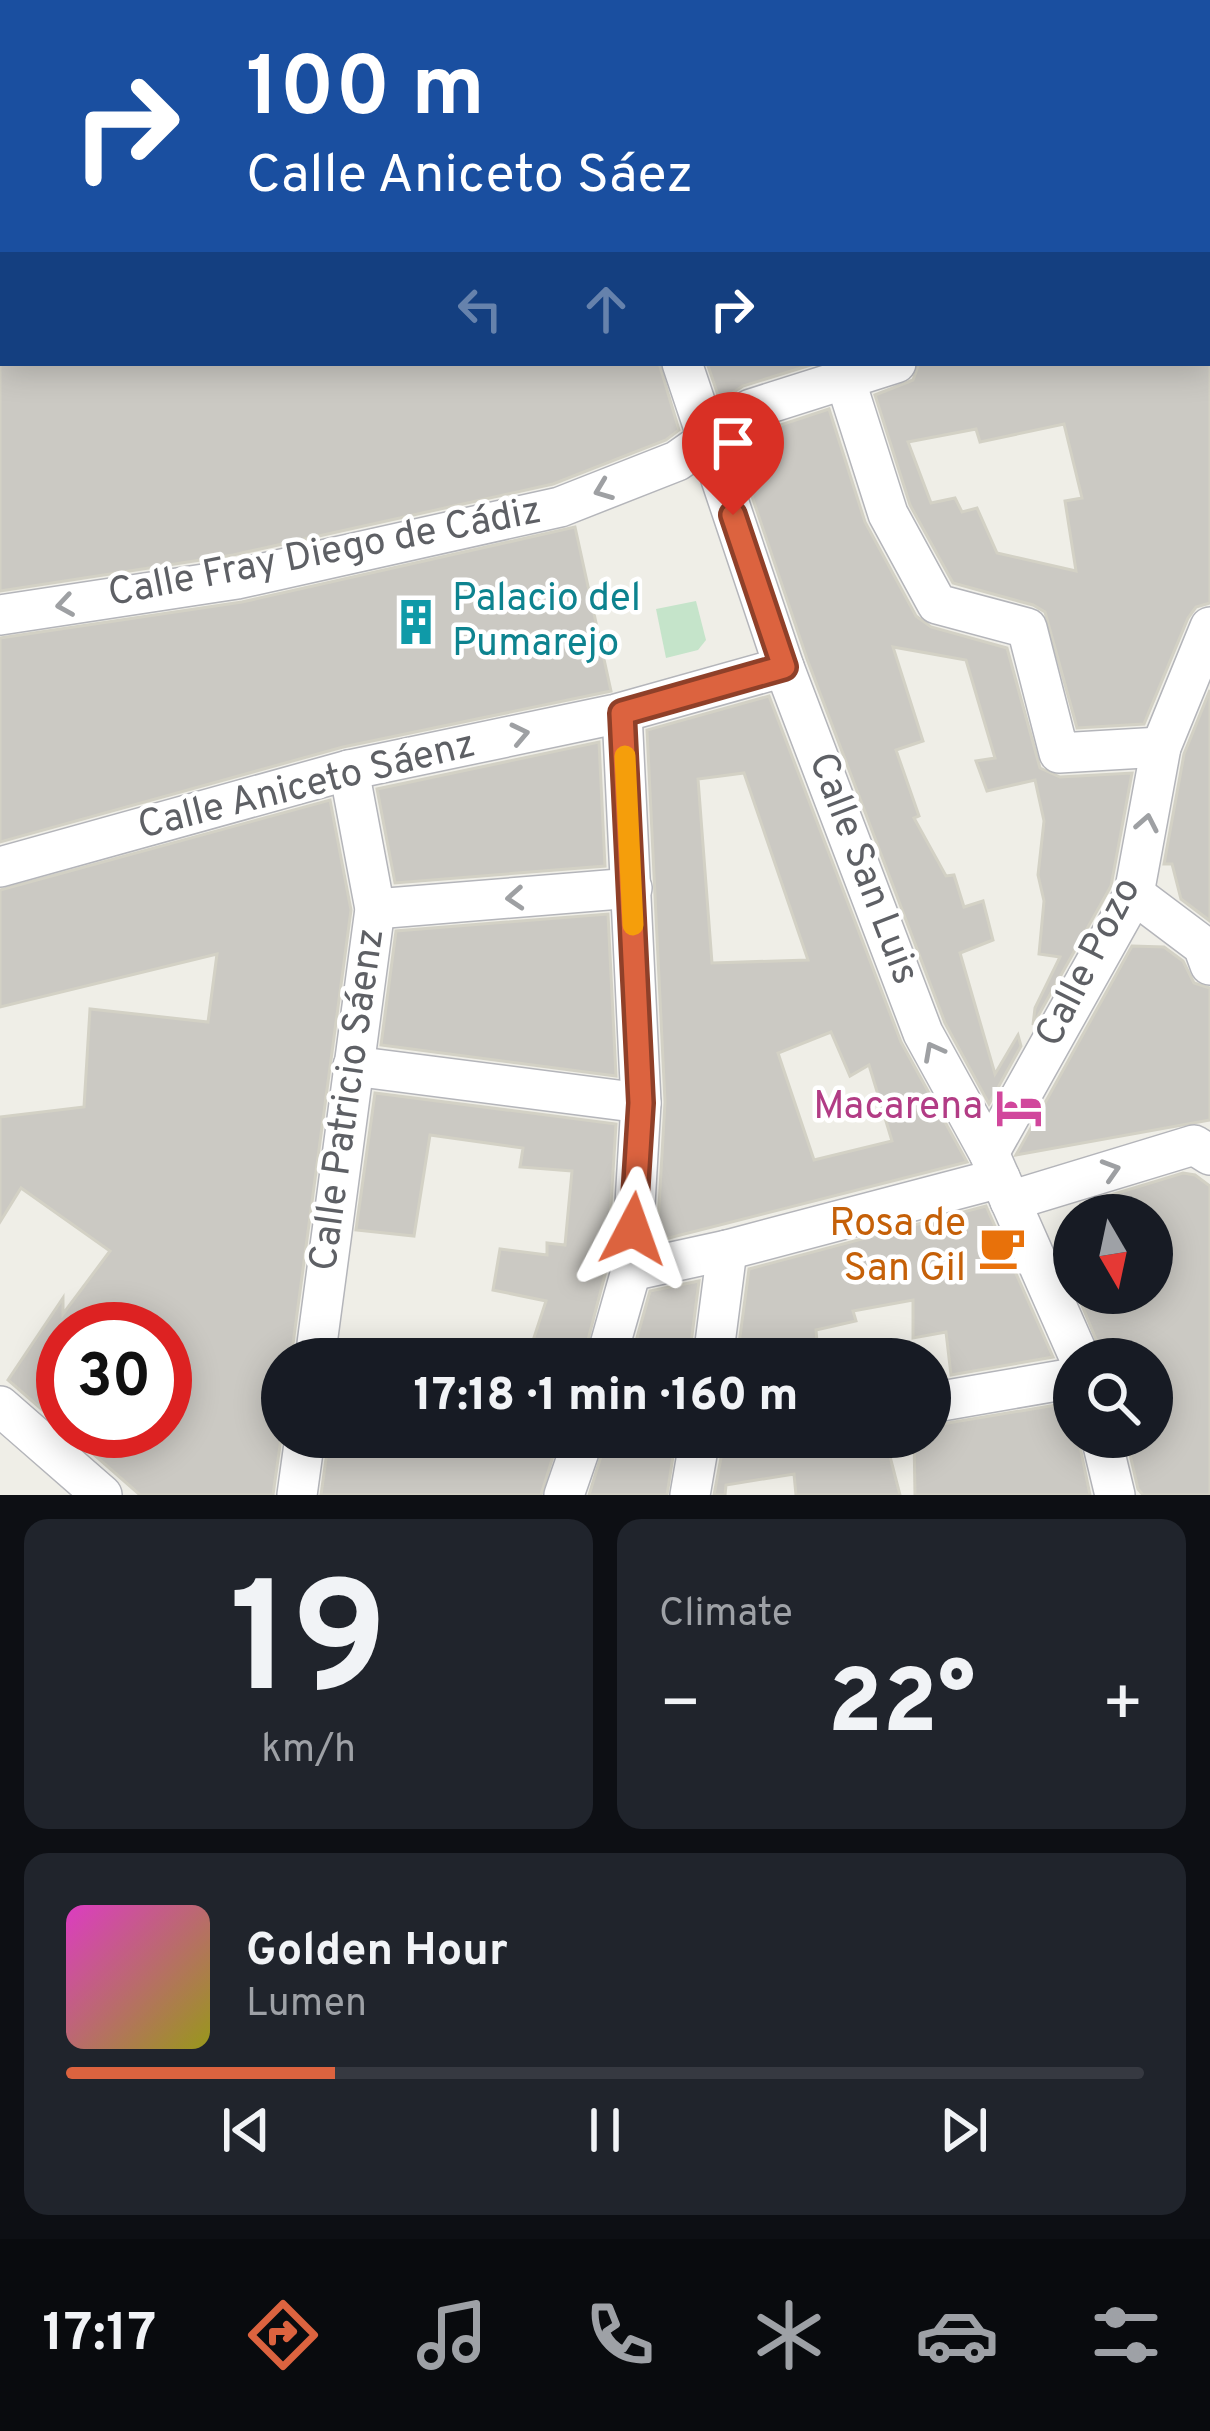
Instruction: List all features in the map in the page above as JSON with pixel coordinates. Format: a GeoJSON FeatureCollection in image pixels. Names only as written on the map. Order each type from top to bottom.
{"type":"FeatureCollection","features":[{"type":"Feature","properties":{"kind":"street","name":"Calle San Luis"},"geometry":{"type":"LineString","coordinates":[[683,366],[784,667],[923,1034],[1000,1178],[1071,1338]]}},
{"type":"Feature","properties":{"kind":"street","name":"Calle Fray Diego de Cádiz"},"geometry":{"type":"LineString","coordinates":[[0,615],[237,579],[560,507],[677,461],[751,409],[886,366]]}},
{"type":"Feature","properties":{"kind":"street"},"geometry":{"type":"LineString","coordinates":[[845,379],[888,514],[937,604],[1027,628],[1059,753],[1161,747]]}},
{"type":"Feature","properties":{"kind":"street","name":"Calle Pozo"},"geometry":{"type":"LineString","coordinates":[[1000,1178],[1134,894],[1161,747],[1210,627]]}},
{"type":"Feature","properties":{"kind":"street","name":"Calle Aniceto Sáenz"},"geometry":{"type":"LineString","coordinates":[[0,867],[349,770],[619,714],[784,667]]}},
{"type":"Feature","properties":{"kind":"street"},"geometry":{"type":"LineString","coordinates":[[612,1338],[631,1271],[641,1103],[619,714]]}},
{"type":"Feature","properties":{"kind":"street","name":"Calle Patricio Sáenz"},"geometry":{"type":"LineString","coordinates":[[318,1338],[375,909],[349,770]]}},
{"type":"Feature","properties":{"kind":"street"},"geometry":{"type":"LineString","coordinates":[[375,909],[632,889]]}},
{"type":"Feature","properties":{"kind":"street"},"geometry":{"type":"LineString","coordinates":[[1134,894],[1203,946],[1210,965]]}},
{"type":"Feature","properties":{"kind":"street"},"geometry":{"type":"LineString","coordinates":[[353,1066],[641,1103]]}},
{"type":"Feature","properties":{"kind":"street"},"geometry":{"type":"LineString","coordinates":[[631,1271],[1000,1178],[1195,1145],[1210,1155]]}},
{"type":"Feature","properties":{"kind":"street"},"geometry":{"type":"LineString","coordinates":[[716,1338],[727,1250]]}},
{"type":"Feature","properties":{"kind":"street"},"geometry":{"type":"LineString","coordinates":[[951,1399],[1053,1382]]}},
{"type":"Feature","properties":{"kind":"street"},"geometry":{"type":"LineString","coordinates":[[0,1406],[102,1495]]}},
{"type":"Feature","properties":{"kind":"street"},"geometry":{"type":"LineString","coordinates":[[297,1495],[302,1458]]}},
{"type":"Feature","properties":{"kind":"street"},"geometry":{"type":"LineString","coordinates":[[564,1495],[577,1458]]}},
{"type":"Feature","properties":{"kind":"street"},"geometry":{"type":"LineString","coordinates":[[691,1495],[704,1458]]}},
{"type":"Feature","properties":{"kind":"street"},"geometry":{"type":"LineString","coordinates":[[1106,1458],[1115,1495]]}},
{"type":"Feature","properties":{"kind":"green space"},"geometry":{"type":"Polygon","coordinates":[[[696,601],[706,640],[698,650],[666,658],[656,609],[696,601]]]}},
{"type":"Feature","properties":{"kind":"building"},"geometry":{"type":"Polygon","coordinates":[[[0,366],[660,366],[679,430],[666,440],[553,484],[233,555],[0,591],[0,366]]]}},
{"type":"Feature","properties":{"kind":"building"},"geometry":{"type":"Polygon","coordinates":[[[708,366],[807,366],[743,386],[720,401],[708,366]]]}},
{"type":"Feature","properties":{"kind":"building"},"geometry":{"type":"Polygon","coordinates":[[[918,366],[1210,366],[1210,603],[1196,607],[1188,618],[1144,724],[1077,728],[1045,612],[953,583],[910,505],[875,395],[913,380],[918,366]],[[1064,424],[980,442],[976,429],[908,442],[931,503],[955,498],[962,512],[977,508],[997,553],[1076,571],[1065,501],[1082,498],[1064,424]]]}},
{"type":"Feature","properties":{"kind":"building"},"geometry":{"type":"Polygon","coordinates":[[[829,409],[865,522],[916,616],[931,627],[1007,648],[1040,768],[1060,777],[1132,773],[1111,886],[1033,1025],[1035,1008],[1060,957],[1039,954],[1044,901],[1038,875],[1044,821],[1035,780],[987,791],[976,761],[995,758],[966,660],[893,647],[923,741],[896,750],[919,816],[914,818],[946,876],[954,875],[964,907],[983,901],[993,940],[960,953],[995,1074],[1018,1035],[1021,1046],[989,1104],[945,1023],[807,659],[736,449],[762,431],[829,409]]]}},
{"type":"Feature","properties":{"kind":"building"},"geometry":{"type":"Polygon","coordinates":[[[575,527],[611,691],[343,747],[0,842],[0,638],[242,602],[575,527]]]}},
{"type":"Feature","properties":{"kind":"building"},"geometry":{"type":"Polygon","coordinates":[[[1210,690],[1210,921],[1181,899],[1172,864],[1164,864],[1184,754],[1210,690]]]}},
{"type":"Feature","properties":{"kind":"building"},"geometry":{"type":"Polygon","coordinates":[[[769,696],[901,1042],[967,1162],[657,1241],[665,1102],[647,730],[769,696]],[[744,773],[698,779],[712,963],[808,960],[744,773]],[[831,1032],[778,1053],[814,1160],[892,1141],[869,1065],[850,1076],[831,1032]]]}},
{"type":"Feature","properties":{"kind":"building"},"geometry":{"type":"Polygon","coordinates":[[[599,742],[605,866],[395,883],[377,789],[599,742]]]}},
{"type":"Feature","properties":{"kind":"building"},"geometry":{"type":"Polygon","coordinates":[[[330,800],[351,910],[294,1338],[261,1338],[261,1458],[278,1458],[273,1495],[140,1495],[98,1458],[192,1458],[192,1302],[72,1302],[110,1251],[21,1188],[0,1222],[0,1117],[84,1107],[90,1009],[208,1022],[217,954],[0,1007],[0,890],[330,800]]]}},
{"type":"Feature","properties":{"kind":"building"},"geometry":{"type":"Polygon","coordinates":[[[608,914],[616,1076],[381,1045],[396,931],[608,914]]]}},
{"type":"Feature","properties":{"kind":"building"},"geometry":{"type":"Polygon","coordinates":[[[1132,946],[1164,947],[1183,961],[1194,983],[1210,988],[1210,1120],[1016,1155],[1132,946]]]}},
{"type":"Feature","properties":{"kind":"building"},"geometry":{"type":"Polygon","coordinates":[[[375,1093],[616,1124],[607,1267],[588,1338],[534,1338],[546,1301],[493,1290],[500,1249],[547,1255],[547,1243],[565,1245],[572,1171],[520,1167],[523,1148],[430,1135],[414,1236],[356,1230],[375,1093]]]}},
{"type":"Feature","properties":{"kind":"building"},"geometry":{"type":"Polygon","coordinates":[[[1183,1173],[1210,1186],[1210,1495],[1143,1495],[1138,1489],[1131,1458],[1173,1458],[1173,1338],[1095,1338],[1086,1314],[1173,1314],[1173,1194],[1114,1194],[1183,1173]]]}},
{"type":"Feature","properties":{"kind":"building"},"geometry":{"type":"Polygon","coordinates":[[[986,1206],[1053,1357],[951,1375],[951,1338],[946,1332],[913,1338],[913,1300],[853,1311],[856,1321],[816,1330],[817,1338],[740,1338],[749,1269],[986,1206]]]}},
{"type":"Feature","properties":{"kind":"building"},"geometry":{"type":"Polygon","coordinates":[[[699,1281],[692,1338],[637,1338],[650,1291],[699,1281]]]}},
{"type":"Feature","properties":{"kind":"building"},"geometry":{"type":"Polygon","coordinates":[[[36,1338],[36,1404],[8,1380],[36,1338]]]}},
{"type":"Feature","properties":{"kind":"building"},"geometry":{"type":"Polygon","coordinates":[[[1053,1406],[1053,1458],[1082,1458],[1090,1495],[915,1495],[914,1458],[951,1458],[951,1422],[1053,1406]]]}},
{"type":"Feature","properties":{"kind":"building"},"geometry":{"type":"Polygon","coordinates":[[[326,1458],[552,1458],[541,1495],[321,1495],[326,1458]]]}},
{"type":"Feature","properties":{"kind":"building"},"geometry":{"type":"Polygon","coordinates":[[[600,1458],[673,1458],[667,1495],[589,1495],[600,1458]]]}},
{"type":"Feature","properties":{"kind":"building"},"geometry":{"type":"Polygon","coordinates":[[[721,1458],[890,1458],[900,1495],[796,1495],[794,1474],[726,1485],[725,1495],[714,1495],[721,1458]]]}},
{"type":"Feature","properties":{"kind":"slow traffic"},"geometry":{"type":"LineString","coordinates":[[625,756],[633,925]]}},
{"type":"Feature","properties":{"kind":"place","name":"Palacio del Pumarejo"},"geometry":{"type":"Point","coordinates":[416,622]}},
{"type":"Feature","properties":{"kind":"place","name":"Macarena"},"geometry":{"type":"Point","coordinates":[1019,1108]}},
{"type":"Feature","properties":{"kind":"place","name":"Rosa de San Gil"},"geometry":{"type":"Point","coordinates":[1002,1247]}},
{"type":"Feature","properties":{"kind":"route"},"geometry":{"type":"LineString","coordinates":[[633,1229],[641,1103],[622,713],[784,667],[733,515]]}}]}
